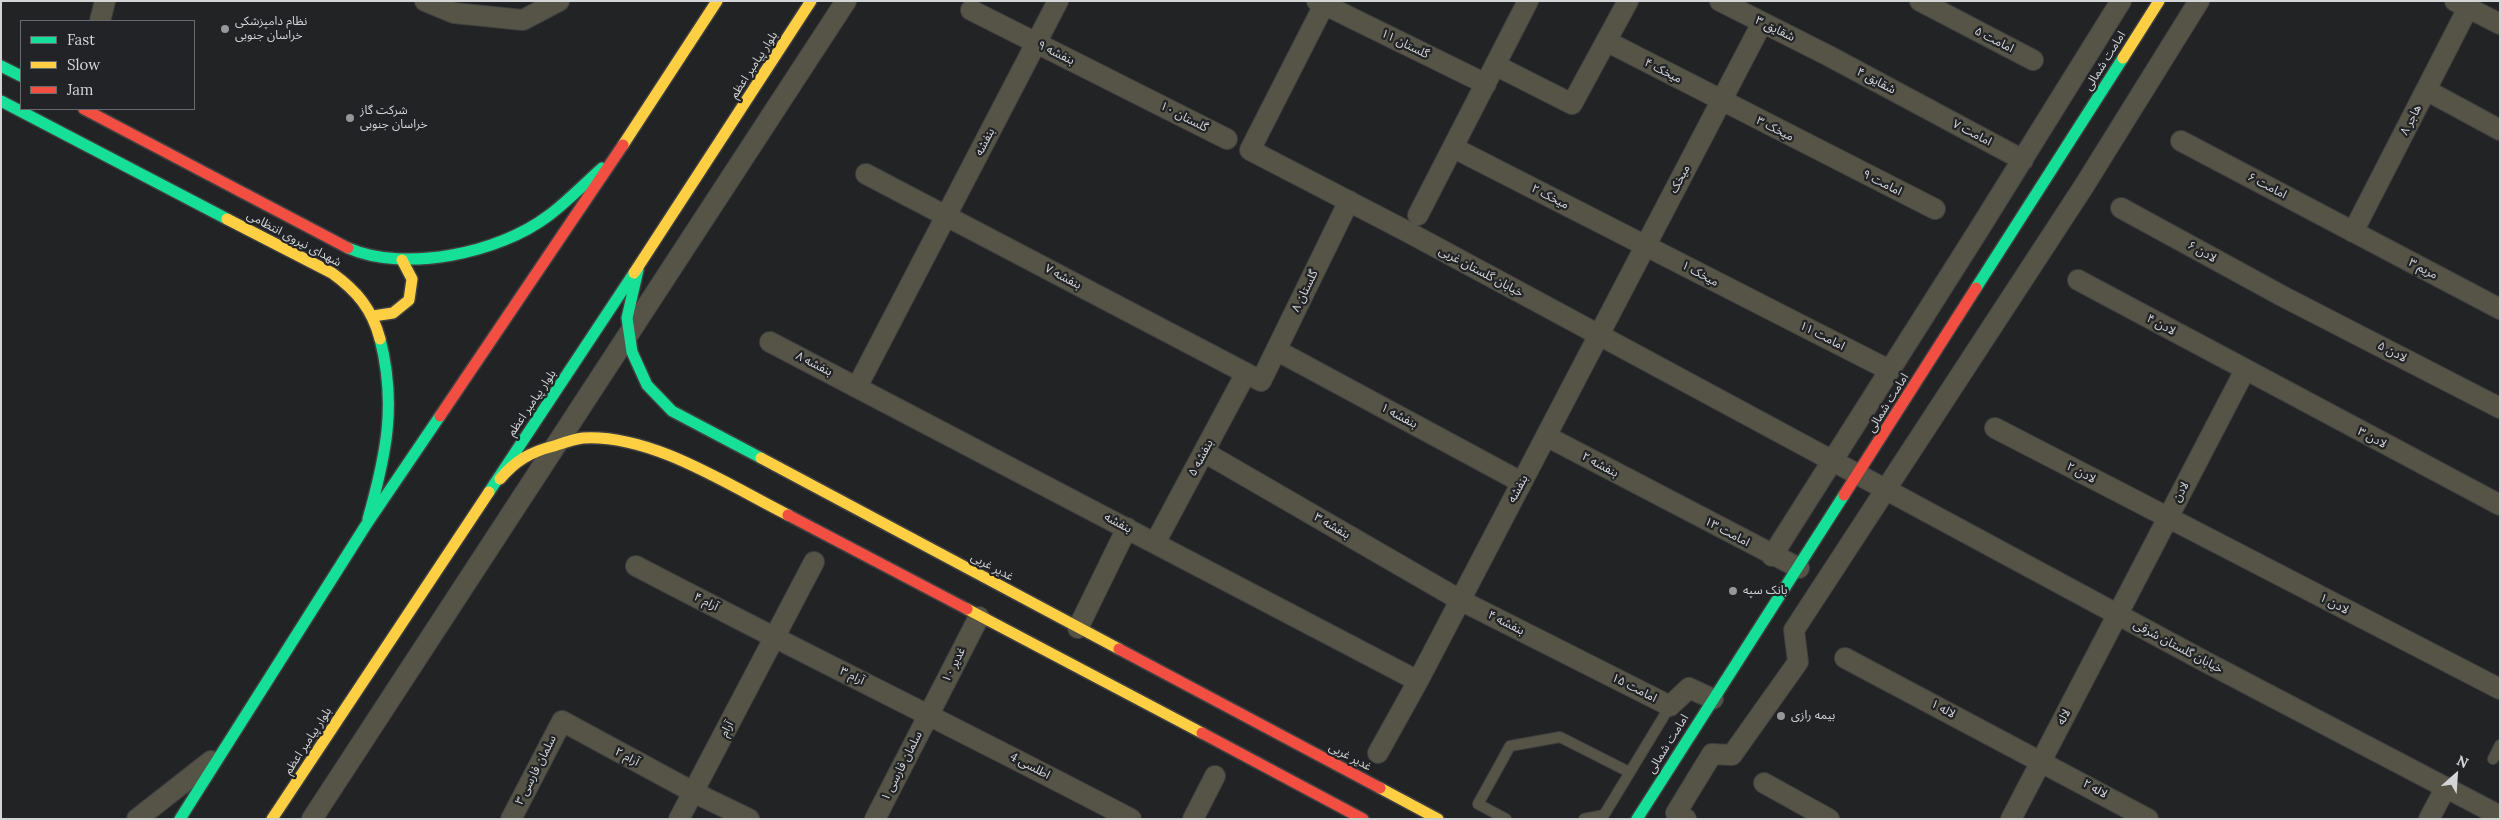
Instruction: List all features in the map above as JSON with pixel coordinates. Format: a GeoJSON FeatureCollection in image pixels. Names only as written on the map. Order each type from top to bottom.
{"type":"FeatureCollection","features":[{"type":"Feature","properties":{"kind":"main road"},"geometry":{"type":"LineString","coordinates":[[180,819],[366,525],[615,157],[717,1]]}},
{"type":"Feature","properties":{"kind":"main road","name":"بلوار پیامبر اعظم"},"geometry":{"type":"LineString","coordinates":[[272,819],[482,501],[638,270],[811,1]]}},
{"type":"Feature","properties":{"kind":"main road","name":"امامت شمالی"},"geometry":{"type":"LineString","coordinates":[[1637,819],[1799,568],[2159,1]]}},
{"type":"Feature","properties":{"kind":"main road"},"geometry":{"type":"LineString","coordinates":[[1,66],[20,76]]}},
{"type":"Feature","properties":{"kind":"main road","name":"شهدای نیروی انتظامی"},"geometry":{"type":"LineString","coordinates":[[1,101],[332,273],[357,293],[372,316],[386,360],[391,414],[384,462],[366,525]]}},
{"type":"Feature","properties":{"kind":"main road","name":"شهدای نیروی انتظامی"},"geometry":{"type":"LineString","coordinates":[[86,110],[338,243],[367,256],[402,260],[458,254],[504,241],[547,217],[615,157]]}},
{"type":"Feature","properties":{"kind":"main road"},"geometry":{"type":"LineString","coordinates":[[372,316],[393,313],[409,300],[412,279],[402,260]]}},
{"type":"Feature","properties":{"kind":"main road","name":"غدیر غربی"},"geometry":{"type":"LineString","coordinates":[[638,270],[627,318],[632,352],[647,385],[672,411],[1438,819]]}},
{"type":"Feature","properties":{"kind":"main road"},"geometry":{"type":"LineString","coordinates":[[680,432],[692,426],[699,427]]}},
{"type":"Feature","properties":{"kind":"main road"},"geometry":{"type":"LineString","coordinates":[[482,501],[513,464],[556,445],[582,438],[612,440],[645,447],[683,462],[828,535],[978,617],[1363,819]]}},
{"type":"Feature","properties":{"kind":"main road"},"geometry":{"type":"LineString","coordinates":[[674,444],[675,451],[683,462]]}},
{"type":"Feature","properties":{"kind":"street"},"geometry":{"type":"LineString","coordinates":[[100,20],[105,1]]}},
{"type":"Feature","properties":{"kind":"street"},"geometry":{"type":"LineString","coordinates":[[425,1],[454,13],[522,20],[559,1]]}},
{"type":"Feature","properties":{"kind":"street"},"geometry":{"type":"LineString","coordinates":[[312,819],[846,1]]}},
{"type":"Feature","properties":{"kind":"street","name":"بنفشه"},"geometry":{"type":"LineString","coordinates":[[1058,1],[857,387],[1418,681],[1598,335]]}},
{"type":"Feature","properties":{"kind":"street"},"geometry":{"type":"LineString","coordinates":[[1418,215],[1528,1]]}},
{"type":"Feature","properties":{"kind":"street"},"geometry":{"type":"LineString","coordinates":[[1496,65],[1572,104],[1628,1]]}},
{"type":"Feature","properties":{"kind":"street","name":"شقایق ۳"},"geometry":{"type":"LineString","coordinates":[[1720,1],[1829,56]]}},
{"type":"Feature","properties":{"kind":"street","name":"امامت ۵"},"geometry":{"type":"LineString","coordinates":[[1920,1],[2033,60]]}},
{"type":"Feature","properties":{"kind":"street"},"geometry":{"type":"LineString","coordinates":[[1772,556],[2023,160],[2121,1]]}},
{"type":"Feature","properties":{"kind":"street"},"geometry":{"type":"LineString","coordinates":[[1681,816],[1712,754],[1732,755],[1798,662],[1794,630],[2084,186],[2199,1]]}},
{"type":"Feature","properties":{"kind":"street","name":"خیابان گلستان غربی"},"geometry":{"type":"LineString","coordinates":[[1323,2],[1250,150],[1349,201],[1858,475]]}},
{"type":"Feature","properties":{"kind":"street","name":"گلستان ۱۱"},"geometry":{"type":"LineString","coordinates":[[1323,2],[1486,84]]}},
{"type":"Feature","properties":{"kind":"street"},"geometry":{"type":"LineString","coordinates":[[2462,5],[2500,24]]}},
{"type":"Feature","properties":{"kind":"street","name":"هاجر ۸"},"geometry":{"type":"LineString","coordinates":[[2353,232],[2426,90],[2462,5]]}},
{"type":"Feature","properties":{"kind":"street","name":"بنفشه ۹"},"geometry":{"type":"LineString","coordinates":[[971,10],[1141,95]]}},
{"type":"Feature","properties":{"kind":"street","name":"میخک"},"geometry":{"type":"LineString","coordinates":[[1598,335],[1762,23]]}},
{"type":"Feature","properties":{"kind":"street","name":"میخک ۴"},"geometry":{"type":"LineString","coordinates":[[1606,41],[1721,101]]}},
{"type":"Feature","properties":{"kind":"street","name":"شقایق ۴"},"geometry":{"type":"LineString","coordinates":[[1829,56],[1922,106]]}},
{"type":"Feature","properties":{"kind":"street"},"geometry":{"type":"LineString","coordinates":[[2426,90],[2500,130]]}},
{"type":"Feature","properties":{"kind":"street","name":"گلستان ۱۰"},"geometry":{"type":"LineString","coordinates":[[1141,95],[1227,139]]}},
{"type":"Feature","properties":{"kind":"street","name":"میخک ۳"},"geometry":{"type":"LineString","coordinates":[[1721,101],[1830,156]]}},
{"type":"Feature","properties":{"kind":"street","name":"امامت ۷"},"geometry":{"type":"LineString","coordinates":[[1922,106],[2023,160]]}},
{"type":"Feature","properties":{"kind":"street","name":"امامت ۶"},"geometry":{"type":"LineString","coordinates":[[2181,141],[2353,232]]}},
{"type":"Feature","properties":{"kind":"street","name":"میخک ۲"},"geometry":{"type":"LineString","coordinates":[[1454,148],[1645,246]]}},
{"type":"Feature","properties":{"kind":"street","name":"امامت ۹"},"geometry":{"type":"LineString","coordinates":[[1830,156],[1934,209]]}},
{"type":"Feature","properties":{"kind":"street","name":"بنفشه ۷"},"geometry":{"type":"LineString","coordinates":[[866,174],[1253,377]]}},
{"type":"Feature","properties":{"kind":"street","name":"گلستان ۸"},"geometry":{"type":"LineString","coordinates":[[1253,377],[1276,350],[1349,201]]}},
{"type":"Feature","properties":{"kind":"street","name":"لادن ۶"},"geometry":{"type":"LineString","coordinates":[[2121,208],[2284,297]]}},
{"type":"Feature","properties":{"kind":"street","name":"مریم ۳"},"geometry":{"type":"LineString","coordinates":[[2353,232],[2498,303]]}},
{"type":"Feature","properties":{"kind":"street","name":"میخک ۱"},"geometry":{"type":"LineString","coordinates":[[1645,246],[1754,303]]}},
{"type":"Feature","properties":{"kind":"street","name":"لادن ۴"},"geometry":{"type":"LineString","coordinates":[[2078,280],[2245,370]]}},
{"type":"Feature","properties":{"kind":"street","name":"لادن ۵"},"geometry":{"type":"LineString","coordinates":[[2284,297],[2500,408]]}},
{"type":"Feature","properties":{"kind":"street","name":"امامت ۱۱"},"geometry":{"type":"LineString","coordinates":[[1754,303],[1889,370]]}},
{"type":"Feature","properties":{"kind":"street","name":"بنفشه ۸"},"geometry":{"type":"LineString","coordinates":[[770,342],[857,387]]}},
{"type":"Feature","properties":{"kind":"street","name":"بنفشه ۱"},"geometry":{"type":"LineString","coordinates":[[1276,350],[1521,482]]}},
{"type":"Feature","properties":{"kind":"street","name":"لادن ۳"},"geometry":{"type":"LineString","coordinates":[[2245,370],[2500,505]]}},
{"type":"Feature","properties":{"kind":"street","name":"لادن"},"geometry":{"type":"LineString","coordinates":[[2117,614],[2245,370]]}},
{"type":"Feature","properties":{"kind":"street","name":"بنفشه ۵"},"geometry":{"type":"LineString","coordinates":[[1155,543],[1204,452],[1253,377]]}},
{"type":"Feature","properties":{"kind":"street","name":"لادن ۲"},"geometry":{"type":"LineString","coordinates":[[1994,428],[2168,518]]}},
{"type":"Feature","properties":{"kind":"street","name":"بنفشه ۲"},"geometry":{"type":"LineString","coordinates":[[1546,436],[1655,494]]}},
{"type":"Feature","properties":{"kind":"street","name":"بنفشه ۳"},"geometry":{"type":"LineString","coordinates":[[1204,452],[1460,600]]}},
{"type":"Feature","properties":{"kind":"street","name":"خیابان گلستان شرقی"},"geometry":{"type":"LineString","coordinates":[[1858,475],[2500,816]]}},
{"type":"Feature","properties":{"kind":"street","name":"امامت ۱۳"},"geometry":{"type":"LineString","coordinates":[[1655,494],[1772,556],[1799,568]]}},
{"type":"Feature","properties":{"kind":"street","name":"لادن ۱"},"geometry":{"type":"LineString","coordinates":[[2168,518],[2500,689]]}},
{"type":"Feature","properties":{"kind":"street"},"geometry":{"type":"LineString","coordinates":[[1078,628],[1127,528]]}},
{"type":"Feature","properties":{"kind":"street","name":"آرام"},"geometry":{"type":"LineString","coordinates":[[679,819],[814,562]]}},
{"type":"Feature","properties":{"kind":"street","name":"آرام ۴"},"geometry":{"type":"LineString","coordinates":[[636,566],[775,638]]}},
{"type":"Feature","properties":{"kind":"street","name":"بنفشه ۴"},"geometry":{"type":"LineString","coordinates":[[1460,600],[1552,646]]}},
{"type":"Feature","properties":{"kind":"street","name":"لاله"},"geometry":{"type":"LineString","coordinates":[[2011,819],[2117,614]]}},
{"type":"Feature","properties":{"kind":"street"},"geometry":{"type":"LineString","coordinates":[[1768,616],[1794,630]]}},
{"type":"Feature","properties":{"kind":"street","name":"غدیر ۱۰"},"geometry":{"type":"LineString","coordinates":[[929,714],[978,617]]}},
{"type":"Feature","properties":{"kind":"street","name":"آرام ۳"},"geometry":{"type":"LineString","coordinates":[[775,638],[929,714]]}},
{"type":"Feature","properties":{"kind":"street","name":"امامت ۱۵"},"geometry":{"type":"LineString","coordinates":[[1552,646],[1670,706],[1689,688],[1713,699]]}},
{"type":"Feature","properties":{"kind":"street","name":"لاله ۱"},"geometry":{"type":"LineString","coordinates":[[1845,658],[2041,760]]}},
{"type":"Feature","properties":{"kind":"street"},"geometry":{"type":"LineString","coordinates":[[1378,753],[1418,681]]}},
{"type":"Feature","properties":{"kind":"street","name":"سلمان فارسی ۱"},"geometry":{"type":"LineString","coordinates":[[875,819],[929,714]]}},
{"type":"Feature","properties":{"kind":"street","name":"اطلسی 4"},"geometry":{"type":"LineString","coordinates":[[929,714],[1131,819]]}},
{"type":"Feature","properties":{"kind":"street","name":"آرام ۲"},"geometry":{"type":"LineString","coordinates":[[562,721],[693,792],[749,819]]}},
{"type":"Feature","properties":{"kind":"street","name":"سلمان فارسی ۳"},"geometry":{"type":"LineString","coordinates":[[511,819],[562,721]]}},
{"type":"Feature","properties":{"kind":"street"},"geometry":{"type":"LineString","coordinates":[[137,819],[223,752]]}},
{"type":"Feature","properties":{"kind":"street","name":"لاله ۲"},"geometry":{"type":"LineString","coordinates":[[2041,760],[2148,819]]}},
{"type":"Feature","properties":{"kind":"street"},"geometry":{"type":"LineString","coordinates":[[1193,819],[1215,776]]}},
{"type":"Feature","properties":{"kind":"street"},"geometry":{"type":"LineString","coordinates":[[1764,783],[1829,819]]}},
{"type":"Feature","properties":{"kind":"street"},"geometry":{"type":"LineString","coordinates":[[2429,819],[2446,788]]}},
{"type":"Feature","properties":{"kind":"lane"},"geometry":{"type":"LineString","coordinates":[[1584,819],[1604,815],[1670,706]]}},
{"type":"Feature","properties":{"kind":"lane"},"geometry":{"type":"LineString","coordinates":[[1506,819],[1478,804],[1510,746],[1560,737],[1629,772]]}},
{"type":"Feature","properties":{"kind":"lane"},"geometry":{"type":"LineString","coordinates":[[2493,759],[2500,745]]}},
{"type":"Feature","properties":{"kind":"traffic: fast"},"geometry":{"type":"LineString","coordinates":[[1976,288],[2123,58]]}},
{"type":"Feature","properties":{"kind":"traffic: fast"},"geometry":{"type":"LineString","coordinates":[[1,66],[20,76]]}},
{"type":"Feature","properties":{"kind":"traffic: fast"},"geometry":{"type":"LineString","coordinates":[[1,101],[227,219]]}},
{"type":"Feature","properties":{"kind":"traffic: fast"},"geometry":{"type":"LineString","coordinates":[[348,248],[371,255],[396,259],[423,259],[478,249],[528,229],[548,216],[602,168]]}},
{"type":"Feature","properties":{"kind":"traffic: fast"},"geometry":{"type":"LineString","coordinates":[[638,270],[627,318],[632,352],[647,385],[672,411],[761,458]]}},
{"type":"Feature","properties":{"kind":"traffic: fast"},"geometry":{"type":"LineString","coordinates":[[489,492],[634,273]]}},
{"type":"Feature","properties":{"kind":"traffic: fast"},"geometry":{"type":"LineString","coordinates":[[368,519],[380,473],[387,430],[388,386],[380,339]]}},
{"type":"Feature","properties":{"kind":"traffic: fast"},"geometry":{"type":"LineString","coordinates":[[180,819],[366,525],[440,416]]}},
{"type":"Feature","properties":{"kind":"traffic: fast"},"geometry":{"type":"LineString","coordinates":[[1637,819],[1844,495]]}},
{"type":"Feature","properties":{"kind":"traffic: slow"},"geometry":{"type":"LineString","coordinates":[[623,145],[717,1]]}},
{"type":"Feature","properties":{"kind":"traffic: slow"},"geometry":{"type":"LineString","coordinates":[[634,273],[811,1]]}},
{"type":"Feature","properties":{"kind":"traffic: slow"},"geometry":{"type":"LineString","coordinates":[[2123,58],[2159,1]]}},
{"type":"Feature","properties":{"kind":"traffic: slow"},"geometry":{"type":"LineString","coordinates":[[227,219],[332,273],[341,280],[356,294],[368,310],[380,339]]}},
{"type":"Feature","properties":{"kind":"traffic: slow"},"geometry":{"type":"LineString","coordinates":[[373,316],[393,313],[409,300],[412,279],[402,260]]}},
{"type":"Feature","properties":{"kind":"traffic: slow"},"geometry":{"type":"LineString","coordinates":[[500,479],[517,462],[538,451],[583,438],[609,439],[636,444],[689,464],[788,515]]}},
{"type":"Feature","properties":{"kind":"traffic: slow"},"geometry":{"type":"LineString","coordinates":[[761,458],[1119,649]]}},
{"type":"Feature","properties":{"kind":"traffic: slow"},"geometry":{"type":"LineString","coordinates":[[272,819],[489,492]]}},
{"type":"Feature","properties":{"kind":"traffic: slow"},"geometry":{"type":"LineString","coordinates":[[967,609],[1202,733]]}},
{"type":"Feature","properties":{"kind":"traffic: slow"},"geometry":{"type":"LineString","coordinates":[[1380,788],[1438,819]]}},
{"type":"Feature","properties":{"kind":"traffic: jam"},"geometry":{"type":"LineString","coordinates":[[86,110],[348,248]]}},
{"type":"Feature","properties":{"kind":"traffic: jam"},"geometry":{"type":"LineString","coordinates":[[440,416],[623,145]]}},
{"type":"Feature","properties":{"kind":"traffic: jam"},"geometry":{"type":"LineString","coordinates":[[1844,495],[1976,288]]}},
{"type":"Feature","properties":{"kind":"traffic: jam"},"geometry":{"type":"LineString","coordinates":[[788,515],[967,609]]}},
{"type":"Feature","properties":{"kind":"traffic: jam"},"geometry":{"type":"LineString","coordinates":[[1119,649],[1380,788]]}},
{"type":"Feature","properties":{"kind":"traffic: jam"},"geometry":{"type":"LineString","coordinates":[[1202,733],[1363,819]]}},
{"type":"Feature","properties":{"kind":"place","name":"نظام دامپزشکی خراسان جنوبی"},"geometry":{"type":"Point","coordinates":[225,29]}},
{"type":"Feature","properties":{"kind":"place","name":"شرکت گاز خراسان جنوبی"},"geometry":{"type":"Point","coordinates":[350,118]}},
{"type":"Feature","properties":{"kind":"place","name":"بانک سپه"},"geometry":{"type":"Point","coordinates":[1733,591]}},
{"type":"Feature","properties":{"kind":"place","name":"بیمه رازی"},"geometry":{"type":"Point","coordinates":[1781,716]}}]}
